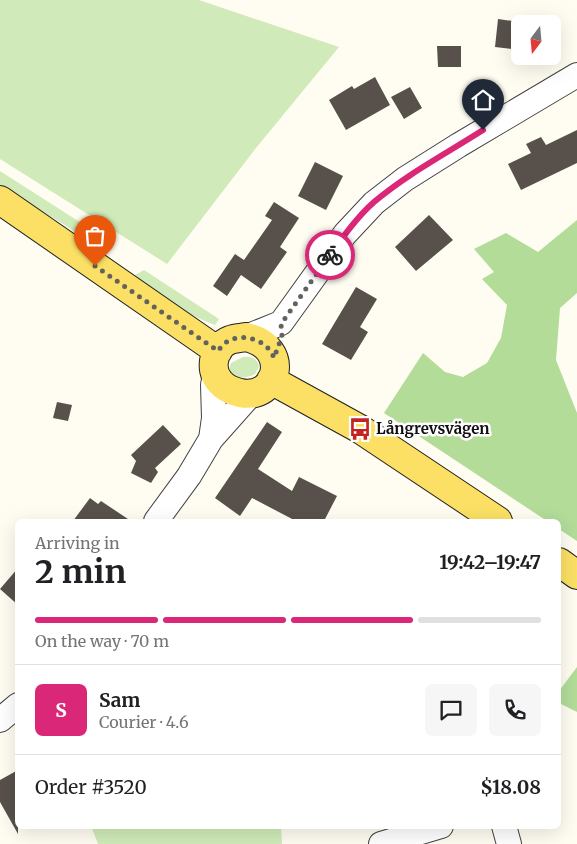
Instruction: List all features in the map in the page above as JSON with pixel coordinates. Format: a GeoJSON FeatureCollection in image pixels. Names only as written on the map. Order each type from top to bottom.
{"type":"FeatureCollection","features":[{"type":"Feature","properties":{"kind":"main road"},"geometry":{"type":"LineString","coordinates":[[0,200],[217,362]]}},
{"type":"Feature","properties":{"kind":"main road"},"geometry":{"type":"LineString","coordinates":[[246,337],[254,339],[271,352],[265,377],[233,391],[219,381],[217,362],[230,340],[246,337]]}},
{"type":"Feature","properties":{"kind":"main road"},"geometry":{"type":"LineString","coordinates":[[265,377],[360,429],[495,519]]}},
{"type":"Feature","properties":{"kind":"main road"},"geometry":{"type":"LineString","coordinates":[[561,563],[577,575]]}},
{"type":"Feature","properties":{"kind":"street"},"geometry":{"type":"LineString","coordinates":[[246,337],[281,324],[345,234],[374,203],[405,179],[577,75]]}},
{"type":"Feature","properties":{"kind":"street"},"geometry":{"type":"LineString","coordinates":[[158,519],[190,476],[211,439],[265,377],[282,336],[281,324]]}},
{"type":"Feature","properties":{"kind":"street"},"geometry":{"type":"LineString","coordinates":[[211,439],[214,418],[213,385],[217,362]]}},
{"type":"Feature","properties":{"kind":"street"},"geometry":{"type":"LineString","coordinates":[[0,720],[15,708]]}},
{"type":"Feature","properties":{"kind":"street"},"geometry":{"type":"LineString","coordinates":[[381,844],[430,829]]}},
{"type":"Feature","properties":{"kind":"street"},"geometry":{"type":"LineString","coordinates":[[505,829],[509,844]]}},
{"type":"Feature","properties":{"kind":"green space"},"geometry":{"type":"Polygon","coordinates":[[[0,0],[199,0],[339,47],[256,148],[167,264],[0,159],[0,0]]]}},
{"type":"Feature","properties":{"kind":"green space"},"geometry":{"type":"Polygon","coordinates":[[[0,171],[86,226],[91,236],[85,239],[0,186],[0,171]]]}},
{"type":"Feature","properties":{"kind":"green space"},"geometry":{"type":"Polygon","coordinates":[[[577,220],[577,293],[560,308],[556,360],[577,413],[577,541],[561,530],[561,519],[544,519],[384,413],[423,353],[445,372],[463,377],[487,363],[501,338],[507,305],[482,279],[494,272],[474,249],[506,233],[538,252],[577,220]]]}},
{"type":"Feature","properties":{"kind":"green space"},"geometry":{"type":"Polygon","coordinates":[[[144,270],[219,319],[215,325],[193,316],[153,291],[135,275],[144,270]]]}},
{"type":"Feature","properties":{"kind":"green space"},"geometry":{"type":"Polygon","coordinates":[[[243,357],[251,357],[256,360],[259,367],[255,374],[240,378],[231,373],[229,369],[231,363],[243,357]]]}},
{"type":"Feature","properties":{"kind":"green space"},"geometry":{"type":"Polygon","coordinates":[[[577,667],[577,712],[561,704],[561,688],[577,667]]]}},
{"type":"Feature","properties":{"kind":"green space"},"geometry":{"type":"Polygon","coordinates":[[[92,829],[281,829],[282,844],[98,844],[92,829]]]}},
{"type":"Feature","properties":{"kind":"building"},"geometry":{"type":"Polygon","coordinates":[[[498,19],[511,21],[511,49],[495,47],[498,19]]]}},
{"type":"Feature","properties":{"kind":"building"},"geometry":{"type":"Polygon","coordinates":[[[437,46],[461,46],[461,67],[438,67],[437,46]]]}},
{"type":"Feature","properties":{"kind":"building"},"geometry":{"type":"Polygon","coordinates":[[[375,77],[390,105],[346,130],[329,100],[352,86],[354,89],[375,77]]]}},
{"type":"Feature","properties":{"kind":"building"},"geometry":{"type":"Polygon","coordinates":[[[410,87],[422,108],[404,119],[391,97],[410,87]]]}},
{"type":"Feature","properties":{"kind":"building"},"geometry":{"type":"Polygon","coordinates":[[[577,130],[577,163],[521,190],[508,164],[531,153],[526,144],[541,137],[546,145],[577,130]]]}},
{"type":"Feature","properties":{"kind":"building"},"geometry":{"type":"Polygon","coordinates":[[[315,162],[343,176],[326,210],[298,196],[315,162]]]}},
{"type":"Feature","properties":{"kind":"building"},"geometry":{"type":"Polygon","coordinates":[[[274,202],[299,218],[280,247],[287,252],[261,289],[241,275],[227,296],[213,286],[235,254],[244,260],[272,220],[265,216],[274,202]]]}},
{"type":"Feature","properties":{"kind":"building"},"geometry":{"type":"Polygon","coordinates":[[[429,215],[453,240],[416,271],[395,247],[429,215]]]}},
{"type":"Feature","properties":{"kind":"building"},"geometry":{"type":"Polygon","coordinates":[[[356,287],[377,299],[360,327],[368,332],[351,360],[322,344],[356,287]]]}},
{"type":"Feature","properties":{"kind":"building"},"geometry":{"type":"Polygon","coordinates":[[[57,402],[72,405],[68,421],[53,418],[57,402]]]}},
{"type":"Feature","properties":{"kind":"building"},"geometry":{"type":"Polygon","coordinates":[[[267,422],[282,432],[258,469],[292,491],[299,477],[337,496],[325,519],[292,519],[252,498],[240,516],[215,498],[267,422]]]}},
{"type":"Feature","properties":{"kind":"building"},"geometry":{"type":"Polygon","coordinates":[[[163,425],[181,444],[155,468],[158,472],[151,483],[131,473],[136,461],[131,455],[163,425]]]}},
{"type":"Feature","properties":{"kind":"building"},"geometry":{"type":"Polygon","coordinates":[[[90,498],[98,504],[101,501],[128,519],[74,519],[90,498]]]}},
{"type":"Feature","properties":{"kind":"building"},"geometry":{"type":"Polygon","coordinates":[[[15,572],[15,602],[0,589],[15,572]]]}},
{"type":"Feature","properties":{"kind":"building"},"geometry":{"type":"Polygon","coordinates":[[[15,772],[15,829],[0,802],[0,780],[15,772]]]}},
{"type":"Feature","properties":{"kind":"way so far"},"geometry":{"type":"LineString","coordinates":[[95,266],[218,351],[230,340],[246,337],[263,344],[274,358],[282,336],[281,324],[330,255]]}},
{"type":"Feature","properties":{"kind":"place","name":"Långrevsvägen"},"geometry":{"type":"Point","coordinates":[360,429]}},
{"type":"Feature","properties":{"kind":"route"},"geometry":{"type":"LineString","coordinates":[[330,255],[345,234],[374,203],[405,179],[483,130]]}}]}
